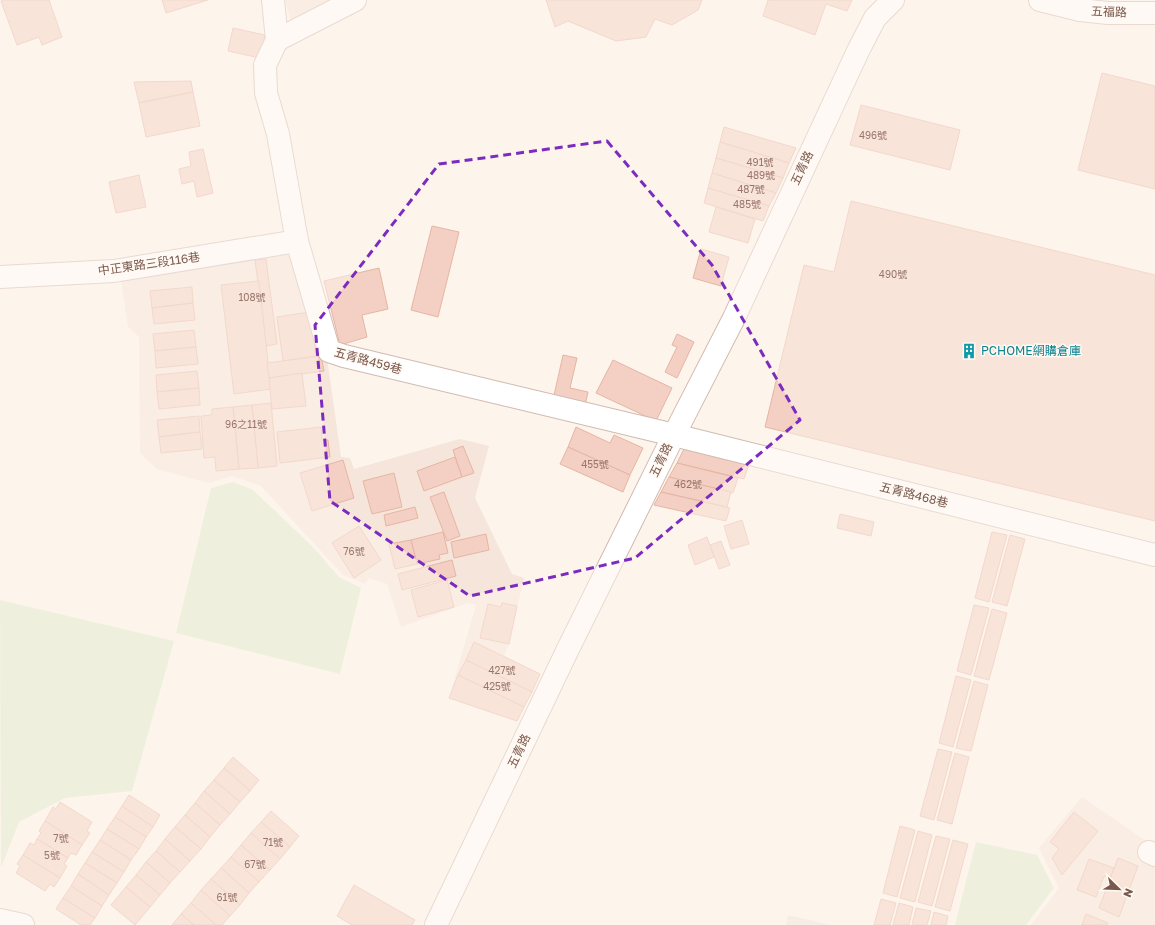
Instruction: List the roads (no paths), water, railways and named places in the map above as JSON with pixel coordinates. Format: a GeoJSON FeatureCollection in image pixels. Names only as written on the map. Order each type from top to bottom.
{"type":"FeatureCollection","features":[{"type":"Feature","properties":{"kind":"street"},"geometry":{"type":"LineString","coordinates":[[273,0],[277,40],[355,0]]}},
{"type":"Feature","properties":{"kind":"street","name":"五青路"},"geometry":{"type":"LineString","coordinates":[[436,925],[568,649],[734,318],[858,51],[875,18],[893,0]]}},
{"type":"Feature","properties":{"kind":"street","name":"五福路"},"geometry":{"type":"LineString","coordinates":[[1040,0],[1080,10],[1108,13],[1155,13]]}},
{"type":"Feature","properties":{"kind":"street","name":"五青路459巷"},"geometry":{"type":"LineString","coordinates":[[277,40],[265,65],[266,93],[278,134],[297,241],[329,351],[344,356],[674,435]]}},
{"type":"Feature","properties":{"kind":"street","name":"中正東路三段116巷"},"geometry":{"type":"LineString","coordinates":[[0,277],[114,271],[297,241]]}},
{"type":"Feature","properties":{"kind":"street","name":"五青路468巷"},"geometry":{"type":"LineString","coordinates":[[674,435],[1155,555]]}},
{"type":"Feature","properties":{"kind":"street"},"geometry":{"type":"LineString","coordinates":[[0,920],[23,925]]}},
{"type":"Feature","properties":{"kind":"place","name":"PCHOME網購倉庫"},"geometry":{"type":"Point","coordinates":[969,351]}}]}
